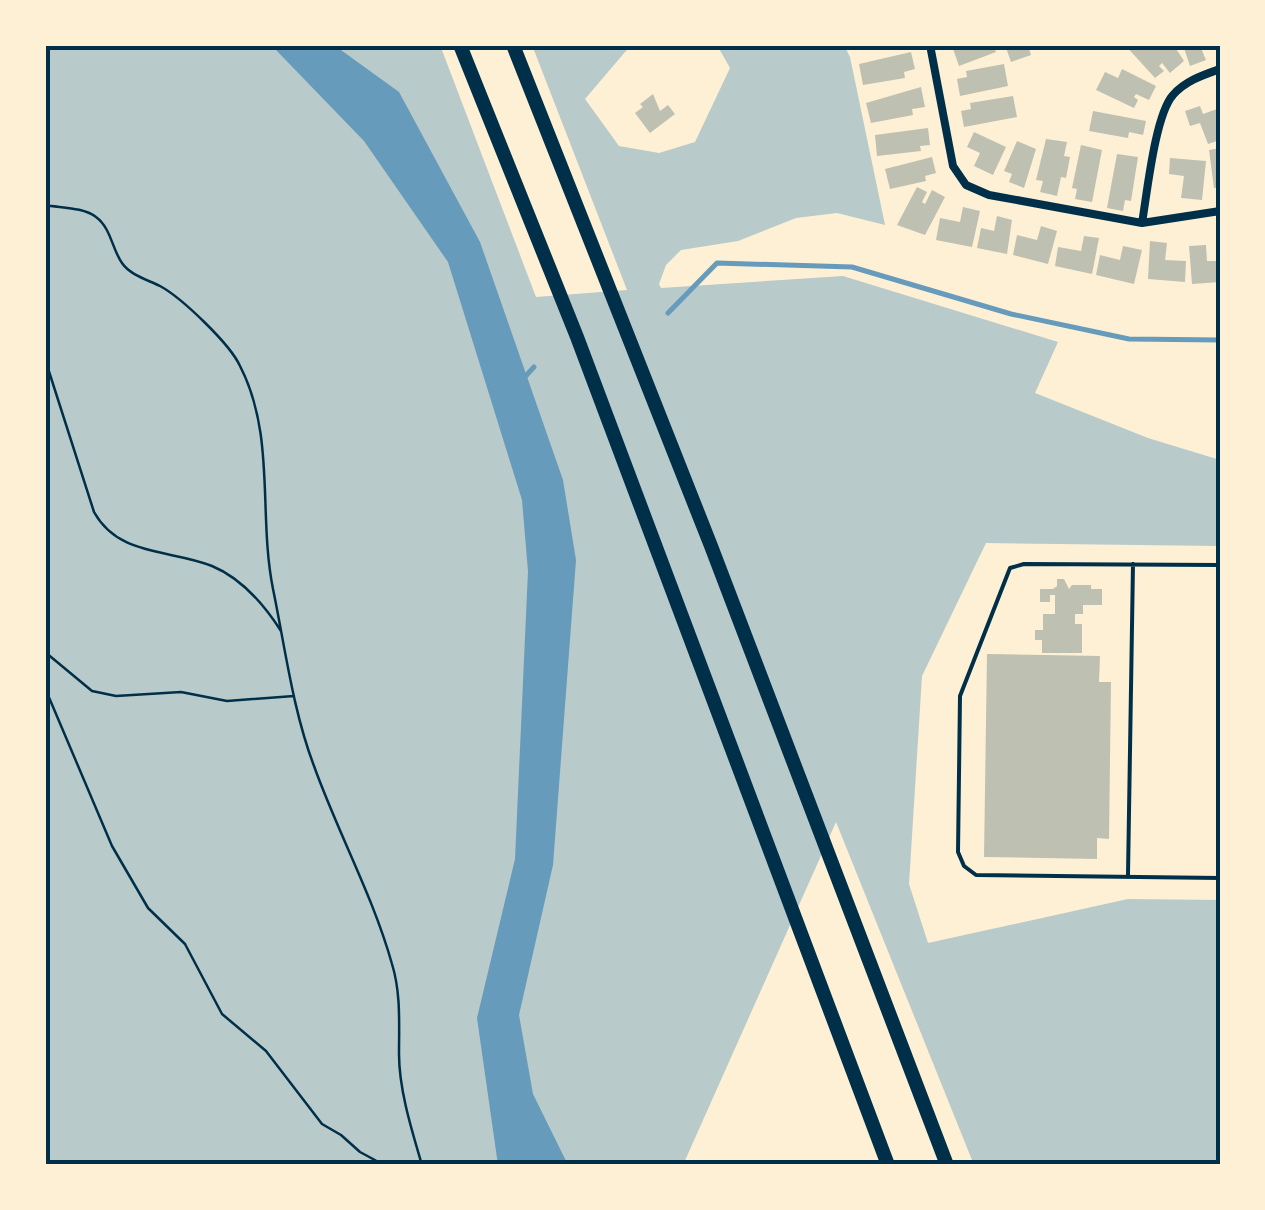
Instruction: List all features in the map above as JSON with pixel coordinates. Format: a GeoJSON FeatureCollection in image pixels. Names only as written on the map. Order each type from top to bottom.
{"type":"FeatureCollection","features":[{"type":"Feature","properties":{"kind":"highway"},"geometry":{"type":"LineString","coordinates":[[460,45],[578,336],[888,1165]]}},
{"type":"Feature","properties":{"kind":"highway"},"geometry":{"type":"LineString","coordinates":[[513,45],[711,546],[947,1165]]}},
{"type":"Feature","properties":{"kind":"street"},"geometry":{"type":"LineString","coordinates":[[930,45],[954,166],[966,185],[989,196],[1142,223],[1220,211]]}},
{"type":"Feature","properties":{"kind":"street"},"geometry":{"type":"LineString","coordinates":[[1142,223],[1156,141],[1170,97],[1192,79],[1220,69]]}},
{"type":"Feature","properties":{"kind":"lane"},"geometry":{"type":"LineString","coordinates":[[1220,565],[1024,564],[1010,568],[960,696],[958,852],[964,866],[976,875],[1220,878]]}},
{"type":"Feature","properties":{"kind":"lane"},"geometry":{"type":"LineString","coordinates":[[1128,877],[1134,564]]}},
{"type":"Feature","properties":{"kind":"path"},"geometry":{"type":"LineString","coordinates":[[45,205],[97,217],[112,238],[122,265],[164,288],[224,342],[240,364],[256,402],[266,457],[264,507],[272,583],[282,632],[312,761],[393,966],[401,1018],[402,1080],[422,1165]]}},
{"type":"Feature","properties":{"kind":"path"},"geometry":{"type":"LineString","coordinates":[[45,359],[102,528],[142,550],[182,556],[217,568],[268,610],[282,632]]}},
{"type":"Feature","properties":{"kind":"path"},"geometry":{"type":"LineString","coordinates":[[45,652],[92,691],[116,696],[181,692],[227,701],[296,696]]}},
{"type":"Feature","properties":{"kind":"path"},"geometry":{"type":"LineString","coordinates":[[45,688],[112,846],[148,908],[185,944],[222,1014],[266,1051],[322,1124],[384,1165]]}},
{"type":"Feature","properties":{"kind":"shaded area"},"geometry":{"type":"Polygon","coordinates":[[[45,45],[440,45],[536,297],[627,290],[532,45],[631,45],[585,99],[619,146],[659,153],[695,142],[730,68],[717,45],[844,45],[850,57],[885,225],[837,213],[796,218],[738,241],[681,250],[666,265],[659,284],[661,288],[843,276],[1058,342],[1035,393],[1148,438],[1220,460],[1220,546],[986,543],[922,676],[909,884],[928,943],[1128,899],[1220,900],[1220,1165],[974,1165],[836,822],[683,1165],[45,1165],[45,45]]]}},
{"type":"Feature","properties":{"kind":"water"},"geometry":{"type":"Polygon","coordinates":[[[255,45],[334,45],[399,92],[480,242],[563,480],[576,560],[553,865],[519,1015],[533,1094],[568,1165],[498,1165],[477,1018],[515,859],[528,571],[522,500],[448,262],[364,141],[275,49],[255,45]]]}},
{"type":"Feature","properties":{"kind":"building"},"geometry":{"type":"Polygon","coordinates":[[[993,45],[996,52],[959,66],[952,46],[993,45]]]}},
{"type":"Feature","properties":{"kind":"building"},"geometry":{"type":"Polygon","coordinates":[[[1005,45],[1028,45],[1031,55],[1011,62],[1005,45]]]}},
{"type":"Feature","properties":{"kind":"building"},"geometry":{"type":"Polygon","coordinates":[[[1125,45],[1167,45],[1172,50],[1175,47],[1184,61],[1170,73],[1162,63],[1159,66],[1164,71],[1155,78],[1125,45]]]}},
{"type":"Feature","properties":{"kind":"building"},"geometry":{"type":"Polygon","coordinates":[[[1183,45],[1209,45],[1201,48],[1206,60],[1190,66],[1183,45]]]}},
{"type":"Feature","properties":{"kind":"building"},"geometry":{"type":"Polygon","coordinates":[[[911,52],[915,69],[904,72],[905,78],[863,85],[859,64],[911,52]]]}},
{"type":"Feature","properties":{"kind":"building"},"geometry":{"type":"Polygon","coordinates":[[[1004,64],[1008,86],[960,96],[957,79],[967,77],[966,71],[1004,64]]]}},
{"type":"Feature","properties":{"kind":"building"},"geometry":{"type":"Polygon","coordinates":[[[1122,69],[1156,86],[1149,100],[1136,94],[1134,108],[1096,90],[1105,72],[1118,78],[1122,69]]]}},
{"type":"Feature","properties":{"kind":"building"},"geometry":{"type":"Polygon","coordinates":[[[921,87],[925,107],[912,109],[913,115],[871,123],[866,103],[921,87]]]}},
{"type":"Feature","properties":{"kind":"building"},"geometry":{"type":"Polygon","coordinates":[[[653,94],[660,111],[668,105],[675,114],[650,133],[635,113],[653,94]]]}},
{"type":"Feature","properties":{"kind":"building"},"geometry":{"type":"Polygon","coordinates":[[[1013,96],[1017,117],[964,127],[961,111],[971,109],[970,103],[1013,96]]]}},
{"type":"Feature","properties":{"kind":"building"},"geometry":{"type":"Polygon","coordinates":[[[1200,106],[1203,114],[1217,109],[1220,140],[1208,144],[1200,123],[1190,126],[1185,111],[1200,106]]]}},
{"type":"Feature","properties":{"kind":"building"},"geometry":{"type":"Polygon","coordinates":[[[1093,111],[1146,121],[1143,135],[1129,132],[1128,138],[1089,131],[1093,111]]]}},
{"type":"Feature","properties":{"kind":"building"},"geometry":{"type":"Polygon","coordinates":[[[928,128],[930,145],[920,146],[921,151],[877,156],[875,135],[928,128]]]}},
{"type":"Feature","properties":{"kind":"building"},"geometry":{"type":"Polygon","coordinates":[[[974,132],[1006,147],[993,175],[974,166],[980,153],[967,147],[974,132]]]}},
{"type":"Feature","properties":{"kind":"building"},"geometry":{"type":"Polygon","coordinates":[[[1046,139],[1067,142],[1064,156],[1070,157],[1057,196],[1040,192],[1043,181],[1036,180],[1046,139]]]}},
{"type":"Feature","properties":{"kind":"building"},"geometry":{"type":"Polygon","coordinates":[[[1017,141],[1036,149],[1024,188],[1009,182],[1012,174],[1004,171],[1017,141]]]}},
{"type":"Feature","properties":{"kind":"building"},"geometry":{"type":"Polygon","coordinates":[[[1081,145],[1102,150],[1092,202],[1075,199],[1077,189],[1072,188],[1081,145]]]}},
{"type":"Feature","properties":{"kind":"building"},"geometry":{"type":"Polygon","coordinates":[[[1220,148],[1220,187],[1214,188],[1209,150],[1220,148]]]}},
{"type":"Feature","properties":{"kind":"building"},"geometry":{"type":"Polygon","coordinates":[[[1117,154],[1138,157],[1131,201],[1125,200],[1123,211],[1107,208],[1117,154]]]}},
{"type":"Feature","properties":{"kind":"building"},"geometry":{"type":"Polygon","coordinates":[[[932,157],[936,173],[925,176],[926,181],[890,189],[885,169],[932,157]]]}},
{"type":"Feature","properties":{"kind":"building"},"geometry":{"type":"Polygon","coordinates":[[[1170,158],[1206,161],[1202,200],[1181,198],[1184,176],[1169,174],[1170,158]]]}},
{"type":"Feature","properties":{"kind":"building"},"geometry":{"type":"Polygon","coordinates":[[[917,187],[927,192],[922,202],[925,204],[932,190],[945,197],[925,235],[897,225],[917,187]]]}},
{"type":"Feature","properties":{"kind":"building"},"geometry":{"type":"Polygon","coordinates":[[[963,207],[980,211],[972,247],[936,240],[940,218],[960,222],[963,207]]]}},
{"type":"Feature","properties":{"kind":"building"},"geometry":{"type":"Polygon","coordinates":[[[997,216],[1012,220],[1007,254],[977,248],[981,228],[994,231],[997,216]]]}},
{"type":"Feature","properties":{"kind":"building"},"geometry":{"type":"Polygon","coordinates":[[[1041,226],[1057,231],[1048,264],[1013,255],[1017,235],[1037,240],[1041,226]]]}},
{"type":"Feature","properties":{"kind":"building"},"geometry":{"type":"Polygon","coordinates":[[[1084,236],[1099,238],[1092,274],[1055,266],[1058,247],[1081,251],[1084,236]]]}},
{"type":"Feature","properties":{"kind":"building"},"geometry":{"type":"Polygon","coordinates":[[[1150,241],[1167,243],[1165,260],[1186,261],[1185,282],[1148,279],[1150,241]]]}},
{"type":"Feature","properties":{"kind":"building"},"geometry":{"type":"Polygon","coordinates":[[[1206,245],[1207,261],[1220,261],[1220,282],[1192,284],[1189,246],[1206,245]]]}},
{"type":"Feature","properties":{"kind":"building"},"geometry":{"type":"Polygon","coordinates":[[[1123,246],[1142,250],[1134,284],[1096,275],[1100,255],[1120,260],[1123,246]]]}},
{"type":"Feature","properties":{"kind":"building"},"geometry":{"type":"Polygon","coordinates":[[[1057,579],[1064,579],[1069,589],[1072,585],[1091,585],[1091,589],[1102,589],[1102,605],[1083,605],[1083,614],[1075,614],[1075,624],[1082,624],[1082,653],[1042,653],[1042,640],[1035,640],[1035,630],[1043,630],[1043,614],[1055,614],[1055,595],[1050,595],[1050,602],[1040,602],[1040,589],[1053,589],[1057,579]]]}},
{"type":"Feature","properties":{"kind":"building"},"geometry":{"type":"Polygon","coordinates":[[[987,654],[1100,656],[1099,682],[1111,682],[1109,839],[1097,838],[1097,859],[984,857],[987,654]]]}},
{"type":"Feature","properties":{"kind":"waterway"},"geometry":{"type":"LineString","coordinates":[[668,313],[717,263],[852,267],[1011,314],[1129,339],[1220,340]]}},
{"type":"Feature","properties":{"kind":"waterway"},"geometry":{"type":"LineString","coordinates":[[522,380],[534,367]]}}]}
